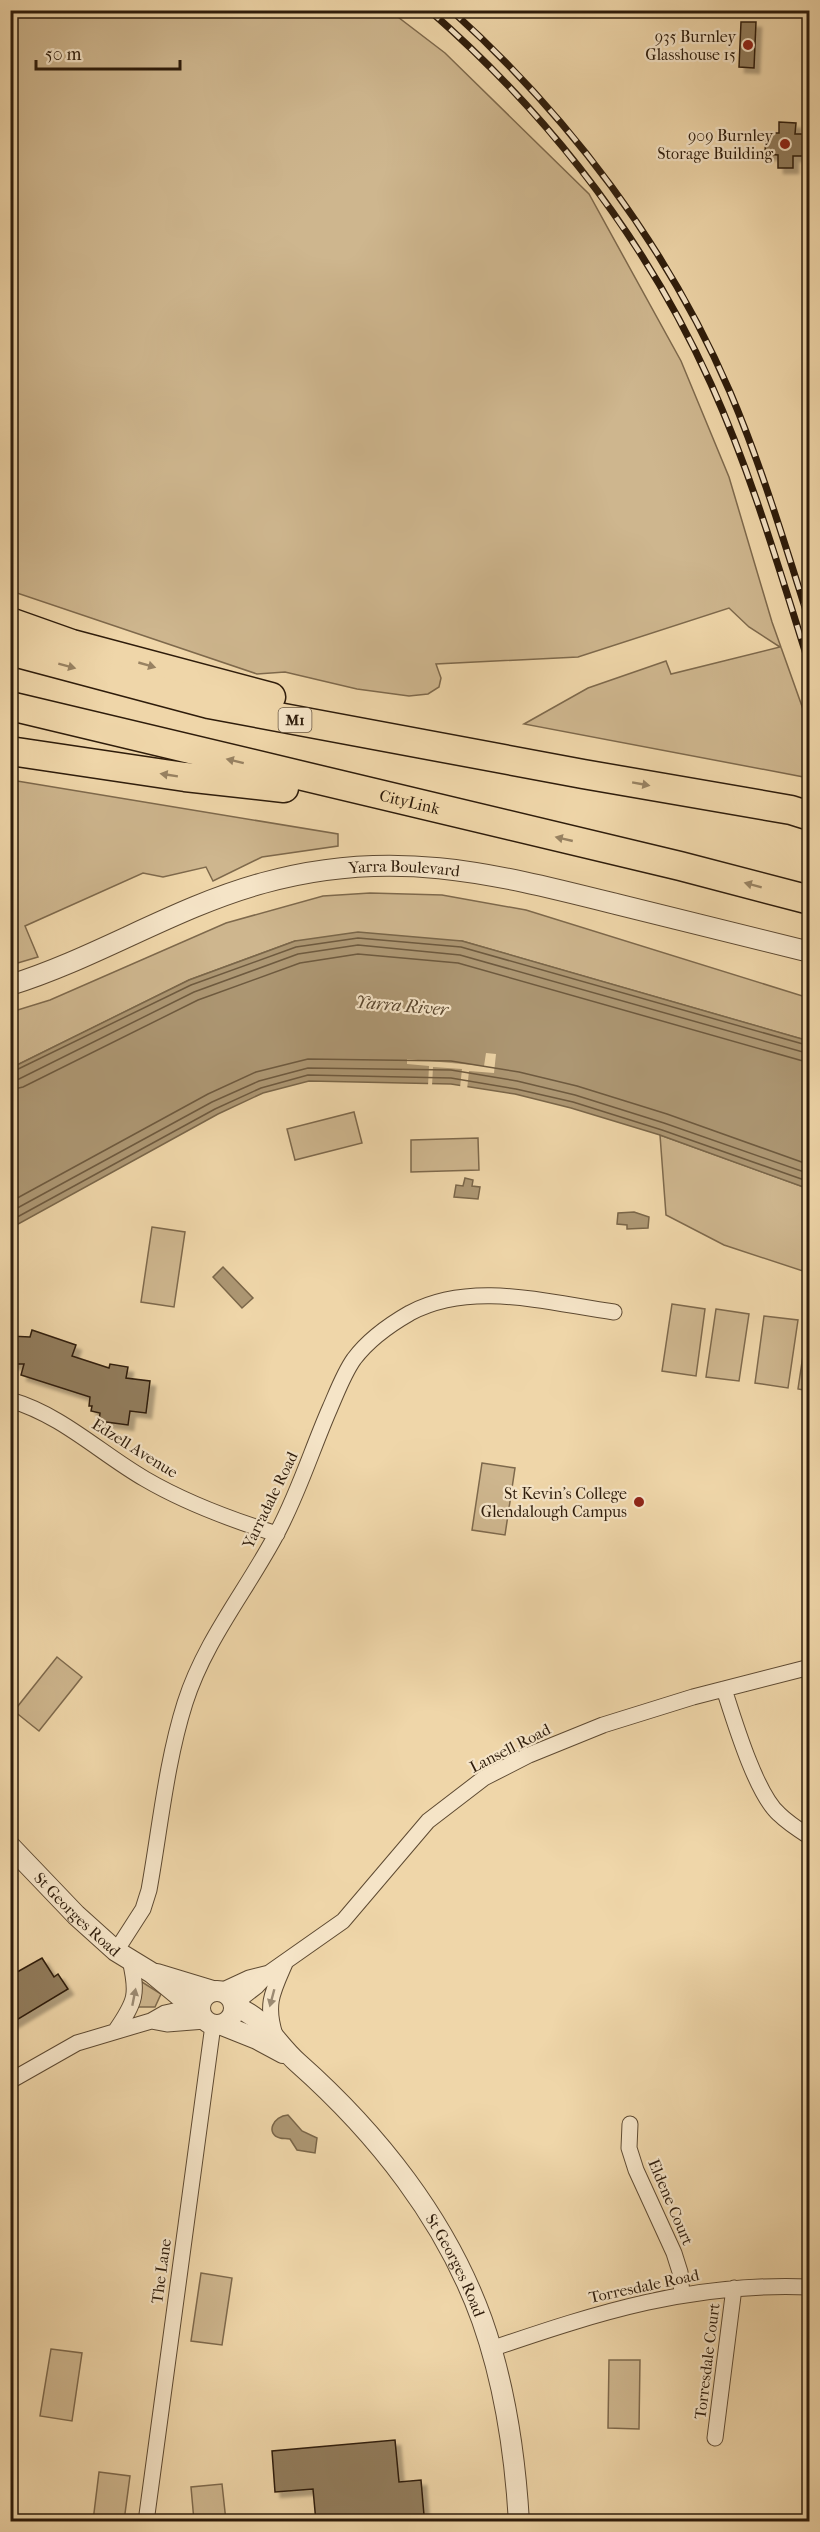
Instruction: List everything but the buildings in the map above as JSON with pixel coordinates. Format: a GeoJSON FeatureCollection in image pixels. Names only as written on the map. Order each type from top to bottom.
{"type":"FeatureCollection","features":[{"type":"Feature","properties":{"kind":"highway"},"geometry":{"type":"LineString","coordinates":[[10,622],[72,644],[205,681],[583,774]]}},
{"type":"Feature","properties":{"kind":"highway","name":"M1"},"geometry":{"type":"LineString","coordinates":[[10,651],[209,704],[583,774],[791,810],[810,816]]}},
{"type":"Feature","properties":{"kind":"highway","name":"CityLink"},"geometry":{"type":"LineString","coordinates":[[10,706],[680,866],[810,900]]}},
{"type":"Feature","properties":{"kind":"highway"},"geometry":{"type":"LineString","coordinates":[[10,751],[185,777],[415,803]]}},
{"type":"Feature","properties":{"kind":"street","name":"Yarra Boulevard"},"geometry":{"type":"LineString","coordinates":[[10,985],[45,973],[181,914],[260,883],[295,874],[372,865],[431,867],[499,875],[810,952]]}},
{"type":"Feature","properties":{"kind":"street","name":"Yarradale Road"},"geometry":{"type":"LineString","coordinates":[[123,1955],[149,1890],[170,1770],[185,1703],[213,1637],[277,1534],[300,1486],[322,1426],[354,1359],[382,1330],[411,1312],[436,1303],[483,1296],[505,1296],[614,1312]]}},
{"type":"Feature","properties":{"kind":"street","name":"Edzell Avenue"},"geometry":{"type":"LineString","coordinates":[[10,1400],[53,1418],[160,1488],[241,1522],[277,1534]]}},
{"type":"Feature","properties":{"kind":"street","name":"Lansell Road"},"geometry":{"type":"LineString","coordinates":[[226,1998],[257,1986],[269,1973],[343,1920],[428,1821],[484,1778],[529,1755],[603,1725],[724,1689],[810,1667]]}},
{"type":"Feature","properties":{"kind":"street"},"geometry":{"type":"LineString","coordinates":[[724,1689],[746,1752],[764,1792],[777,1813],[810,1837]]}},
{"type":"Feature","properties":{"kind":"street","name":"St Georges Road"},"geometry":{"type":"LineString","coordinates":[[10,1846],[76,1915],[123,1955],[152,1973],[208,2017],[293,2058]]}},
{"type":"Feature","properties":{"kind":"street"},"geometry":{"type":"LineString","coordinates":[[116,2030],[132,2008],[135,1999],[136,1985],[123,1955]]}},
{"type":"Feature","properties":{"kind":"street","name":"Lansell Road"},"geometry":{"type":"LineString","coordinates":[[275,2035],[269,2012],[270,1997],[286,1962]]}},
{"type":"Feature","properties":{"kind":"street","name":"St Georges Road"},"geometry":{"type":"LineString","coordinates":[[152,1973],[226,1998],[251,2014],[275,2035],[293,2058],[335,2097],[370,2135],[416,2194],[458,2265],[473,2297],[491,2349],[510,2431],[519,2522]]}},
{"type":"Feature","properties":{"kind":"street"},"geometry":{"type":"LineString","coordinates":[[10,2080],[77,2043],[116,2030],[151,2021],[167,2024],[208,2017],[232,2018],[226,1998],[203,1997],[208,2017]]}},
{"type":"Feature","properties":{"kind":"street","name":"The Lane"},"geometry":{"type":"LineString","coordinates":[[146,2522],[208,2017]]}},
{"type":"Feature","properties":{"kind":"street","name":"Eldene Court"},"geometry":{"type":"LineString","coordinates":[[630,2124],[629,2148],[636,2170],[674,2253],[680,2272],[682,2294]]}},
{"type":"Feature","properties":{"kind":"street","name":"Torresdale Road"},"geometry":{"type":"LineString","coordinates":[[491,2349],[601,2312],[682,2294],[734,2288],[810,2287]]}},
{"type":"Feature","properties":{"kind":"street","name":"Torresdale Court"},"geometry":{"type":"LineString","coordinates":[[715,2438],[734,2288]]}},
{"type":"Feature","properties":{"kind":"shaded area"},"geometry":{"type":"Polygon","coordinates":[[[11,10],[390,11],[445,53],[589,194],[681,361],[729,477],[772,622],[809,726],[809,778],[524,724],[588,688],[666,661],[671,674],[780,647],[749,627],[729,608],[578,657],[436,664],[441,678],[439,687],[428,694],[409,696],[357,689],[285,672],[257,674],[11,591],[11,10]]]}},
{"type":"Feature","properties":{"kind":"shaded area"},"geometry":{"type":"Polygon","coordinates":[[[11,780],[338,834],[338,846],[262,857],[213,881],[206,867],[163,877],[143,873],[25,926],[38,957],[11,965],[11,780]]]}},
{"type":"Feature","properties":{"kind":"shaded area"},"geometry":{"type":"Polygon","coordinates":[[[370,893],[442,895],[526,910],[809,998],[809,1041],[462,941],[295,941],[189,980],[11,1068],[11,1012],[50,1000],[226,923],[323,896],[370,893]]]}},
{"type":"Feature","properties":{"kind":"shaded area"},"geometry":{"type":"Polygon","coordinates":[[[354,1112],[362,1143],[295,1160],[287,1129],[354,1112]]]}},
{"type":"Feature","properties":{"kind":"shaded area"},"geometry":{"type":"Polygon","coordinates":[[[660,1135],[809,1189],[809,1273],[724,1245],[666,1215],[660,1135]]]}},
{"type":"Feature","properties":{"kind":"shaded area"},"geometry":{"type":"Polygon","coordinates":[[[478,1138],[479,1170],[411,1172],[411,1140],[478,1138]]]}},
{"type":"Feature","properties":{"kind":"shaded area"},"geometry":{"type":"Polygon","coordinates":[[[152,1227],[185,1232],[174,1307],[141,1302],[152,1227]]]}},
{"type":"Feature","properties":{"kind":"shaded area"},"geometry":{"type":"Polygon","coordinates":[[[672,1304],[705,1309],[696,1376],[662,1371],[672,1304]]]}},
{"type":"Feature","properties":{"kind":"shaded area"},"geometry":{"type":"Polygon","coordinates":[[[716,1309],[749,1314],[739,1381],[706,1377],[716,1309]]]}},
{"type":"Feature","properties":{"kind":"shaded area"},"geometry":{"type":"Polygon","coordinates":[[[764,1316],[798,1320],[788,1388],[755,1383],[764,1316]]]}},
{"type":"Feature","properties":{"kind":"shaded area"},"geometry":{"type":"Polygon","coordinates":[[[808,1322],[810,1322],[809,1391],[798,1389],[808,1322]]]}},
{"type":"Feature","properties":{"kind":"shaded area"},"geometry":{"type":"Polygon","coordinates":[[[482,1463],[515,1468],[505,1535],[472,1530],[482,1463]]]}},
{"type":"Feature","properties":{"kind":"shaded area"},"geometry":{"type":"Polygon","coordinates":[[[57,1657],[82,1677],[39,1731],[14,1711],[57,1657]]]}},
{"type":"Feature","properties":{"kind":"shaded area"},"geometry":{"type":"Polygon","coordinates":[[[142,1982],[161,1994],[155,2007],[137,2007],[142,1982]]]}},
{"type":"Feature","properties":{"kind":"shaded area"},"geometry":{"type":"Polygon","coordinates":[[[201,2273],[232,2278],[222,2345],[191,2341],[201,2273]]]}},
{"type":"Feature","properties":{"kind":"shaded area"},"geometry":{"type":"Polygon","coordinates":[[[51,2349],[82,2353],[72,2421],[40,2416],[51,2349]]]}},
{"type":"Feature","properties":{"kind":"shaded area"},"geometry":{"type":"Polygon","coordinates":[[[609,2360],[640,2360],[639,2429],[608,2428],[609,2360]]]}},
{"type":"Feature","properties":{"kind":"shaded area"},"geometry":{"type":"Polygon","coordinates":[[[99,2472],[130,2476],[124,2521],[93,2521],[99,2472]]]}},
{"type":"Feature","properties":{"kind":"shaded area"},"geometry":{"type":"Polygon","coordinates":[[[222,2484],[226,2521],[194,2521],[191,2487],[222,2484]]]}},
{"type":"Feature","properties":{"kind":"water","name":"Yarra River"},"geometry":{"type":"Polygon","coordinates":[[[358,932],[462,941],[809,1041],[809,1189],[660,1135],[515,1094],[451,1084],[309,1081],[263,1093],[218,1114],[11,1228],[11,1068],[189,980],[295,941],[358,932]]]}},
{"type":"Feature","properties":{"kind":"water"},"geometry":{"type":"Polygon","coordinates":[[[465,1178],[473,1180],[472,1186],[480,1187],[478,1199],[454,1197],[456,1185],[463,1186],[465,1178]]]}},
{"type":"Feature","properties":{"kind":"water"},"geometry":{"type":"Polygon","coordinates":[[[634,1212],[649,1217],[648,1228],[627,1229],[627,1225],[617,1224],[618,1213],[634,1212]]]}},
{"type":"Feature","properties":{"kind":"water"},"geometry":{"type":"Polygon","coordinates":[[[223,1267],[253,1298],[242,1308],[213,1277],[223,1267]]]}},
{"type":"Feature","properties":{"kind":"water"},"geometry":{"type":"Polygon","coordinates":[[[288,2115],[302,2131],[317,2138],[315,2153],[297,2150],[290,2139],[275,2136],[273,2125],[278,2118],[288,2115]]]}},
{"type":"Feature","properties":{"kind":"pier"},"geometry":{"type":"Polygon","coordinates":[[[486,1053],[496,1054],[494,1073],[469,1071],[467,1090],[460,1088],[462,1069],[433,1067],[432,1086],[428,1086],[429,1066],[407,1064],[407,1059],[484,1066],[486,1053]]]}},
{"type":"Feature","properties":{"kind":"railway"},"geometry":{"type":"LineString","coordinates":[[429,10],[473,50],[553,136],[625,230],[656,279],[711,384],[740,453],[810,667]]}},
{"type":"Feature","properties":{"kind":"railway"},"geometry":{"type":"LineString","coordinates":[[451,10],[536,94],[575,139],[645,235],[676,286],[705,338],[742,420],[773,506],[810,623]]}},
{"type":"Feature","properties":{"kind":"place","name":"935 Burnley Glasshouse 15"},"geometry":{"type":"Point","coordinates":[748,45]}},
{"type":"Feature","properties":{"kind":"place","name":"909 Burnley Storage Building"},"geometry":{"type":"Point","coordinates":[785,144]}},
{"type":"Feature","properties":{"kind":"place","name":"St Kevin's College Glendalough Campus"},"geometry":{"type":"Point","coordinates":[639,1502]}}]}
